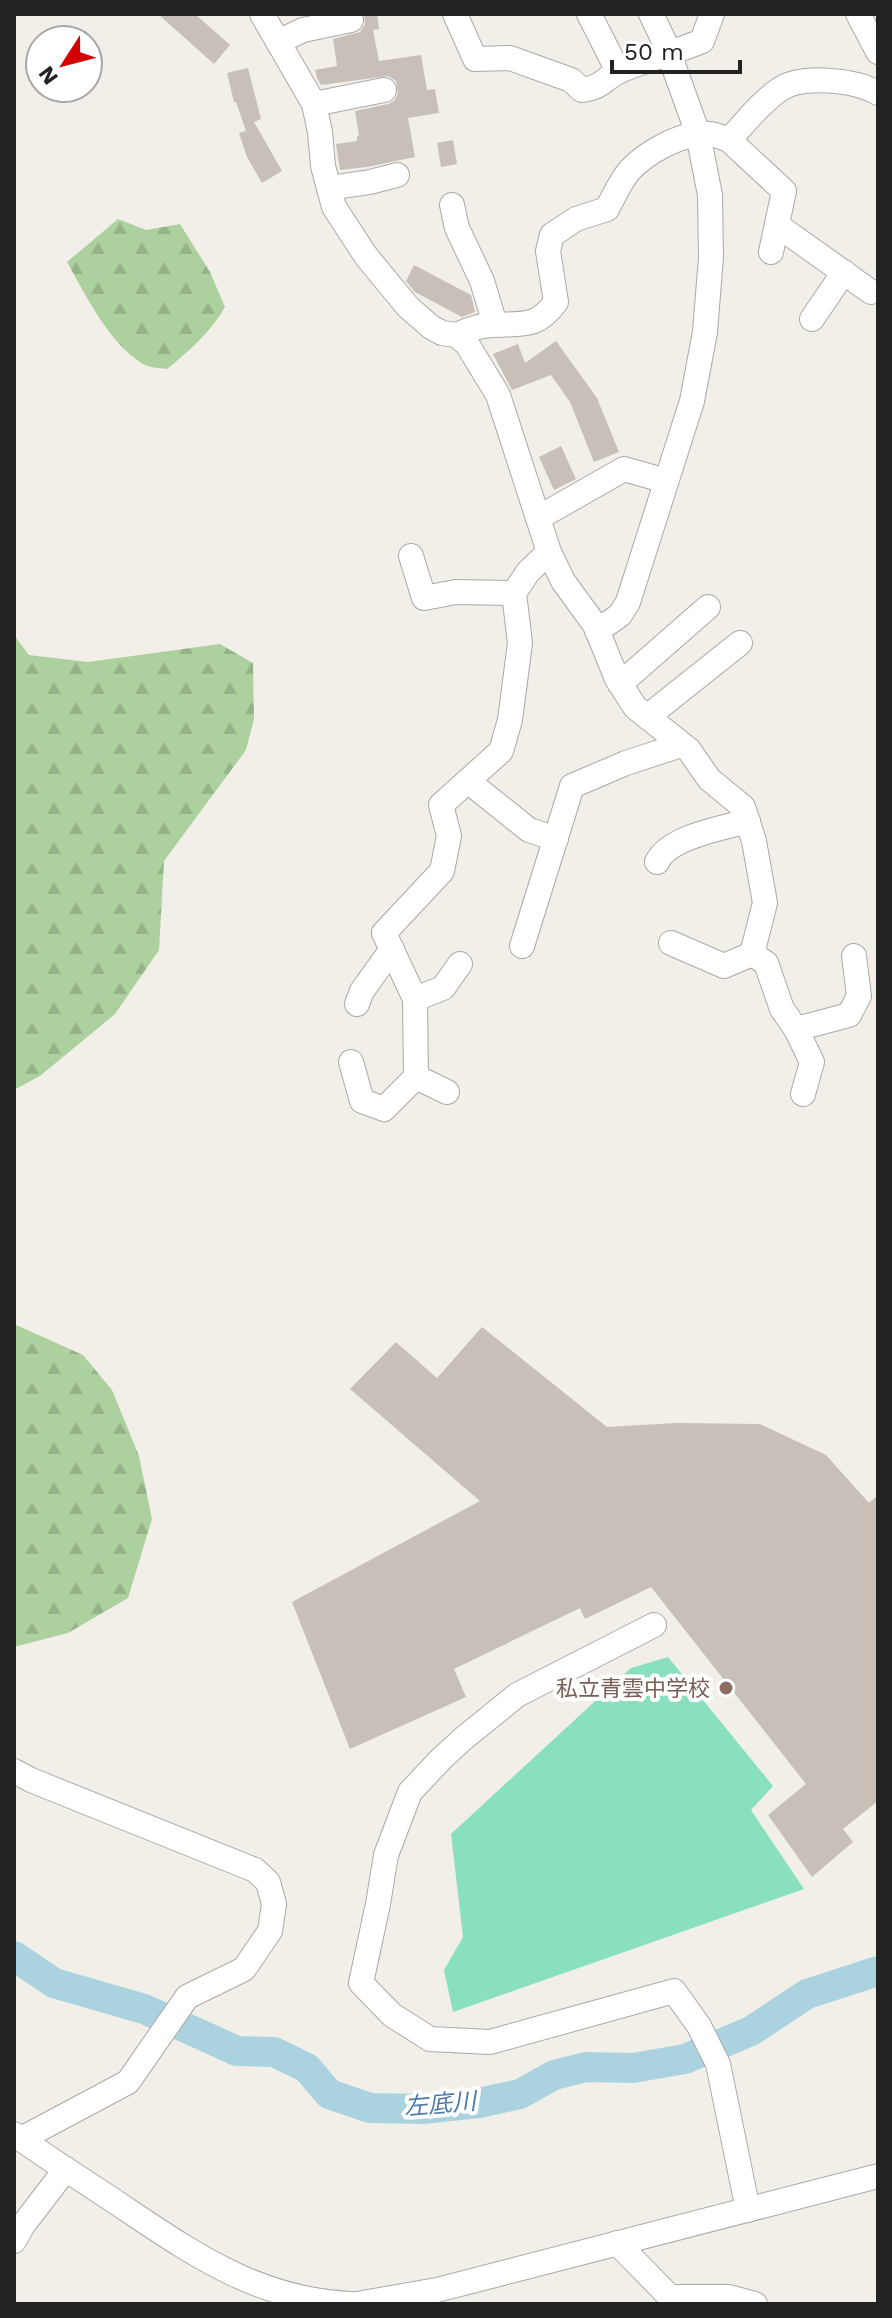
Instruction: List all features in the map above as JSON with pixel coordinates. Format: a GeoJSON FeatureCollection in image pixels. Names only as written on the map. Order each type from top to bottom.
{"type":"FeatureCollection","features":[{"type":"Feature","properties":{"kind":"street"},"geometry":{"type":"LineString","coordinates":[[262,14],[314,104],[323,166],[334,207],[385,281],[408,307],[442,333],[456,335],[495,324],[524,325],[548,313],[556,302],[548,251],[552,235],[576,219],[607,209],[630,170],[656,150],[698,134],[712,134],[729,140],[784,191],[771,252]]}},
{"type":"Feature","properties":{"kind":"street"},"geometry":{"type":"LineString","coordinates":[[455,14],[475,59],[510,58],[571,80],[582,90],[596,88],[618,71],[702,41],[712,14]]}},
{"type":"Feature","properties":{"kind":"street"},"geometry":{"type":"LineString","coordinates":[[589,14],[618,71]]}},
{"type":"Feature","properties":{"kind":"street"},"geometry":{"type":"LineString","coordinates":[[597,631],[620,615],[628,602],[692,401],[706,317],[711,257],[710,195],[698,134],[651,14]]}},
{"type":"Feature","properties":{"kind":"street"},"geometry":{"type":"LineString","coordinates":[[858,14],[878,52]]}},
{"type":"Feature","properties":{"kind":"street"},"geometry":{"type":"LineString","coordinates":[[278,42],[303,30],[351,20]]}},
{"type":"Feature","properties":{"kind":"street"},"geometry":{"type":"LineString","coordinates":[[729,140],[781,88],[810,81],[839,82],[867,87],[878,93]]}},
{"type":"Feature","properties":{"kind":"street"},"geometry":{"type":"LineString","coordinates":[[314,104],[384,90]]}},
{"type":"Feature","properties":{"kind":"street"},"geometry":{"type":"LineString","coordinates":[[329,188],[397,175]]}},
{"type":"Feature","properties":{"kind":"street"},"geometry":{"type":"LineString","coordinates":[[452,205],[457,228],[482,281],[495,324]]}},
{"type":"Feature","properties":{"kind":"street"},"geometry":{"type":"LineString","coordinates":[[777,225],[871,292]]}},
{"type":"Feature","properties":{"kind":"street"},"geometry":{"type":"LineString","coordinates":[[812,319],[844,272]]}},
{"type":"Feature","properties":{"kind":"street"},"geometry":{"type":"LineString","coordinates":[[456,335],[467,344],[498,395],[549,552],[563,581],[597,631],[620,684],[635,707],[689,750],[709,779],[743,807],[754,841],[765,903],[752,954]]}},
{"type":"Feature","properties":{"kind":"street"},"geometry":{"type":"LineString","coordinates":[[538,518],[624,469],[666,481]]}},
{"type":"Feature","properties":{"kind":"street"},"geometry":{"type":"LineString","coordinates":[[351,1062],[362,1101],[384,1109],[416,1077],[415,999],[384,933],[442,871],[449,836],[441,805],[501,751],[510,720],[520,643],[514,593],[528,572],[549,552]]}},
{"type":"Feature","properties":{"kind":"street"},"geometry":{"type":"LineString","coordinates":[[411,556],[424,598],[456,592],[514,593]]}},
{"type":"Feature","properties":{"kind":"street"},"geometry":{"type":"LineString","coordinates":[[620,684],[708,607]]}},
{"type":"Feature","properties":{"kind":"street"},"geometry":{"type":"LineString","coordinates":[[647,717],[740,643]]}},
{"type":"Feature","properties":{"kind":"street"},"geometry":{"type":"LineString","coordinates":[[522,946],[572,786],[626,763],[681,745]]}},
{"type":"Feature","properties":{"kind":"street"},"geometry":{"type":"LineString","coordinates":[[469,782],[529,830],[556,839]]}},
{"type":"Feature","properties":{"kind":"street"},"geometry":{"type":"LineString","coordinates":[[657,862],[661,854],[676,843],[748,821]]}},
{"type":"Feature","properties":{"kind":"street"},"geometry":{"type":"LineString","coordinates":[[671,943],[724,966],[752,954]]}},
{"type":"Feature","properties":{"kind":"street"},"geometry":{"type":"LineString","coordinates":[[357,1004],[362,991],[392,949]]}},
{"type":"Feature","properties":{"kind":"street"},"geometry":{"type":"LineString","coordinates":[[752,954],[766,963],[782,1009],[812,1062],[803,1094]]}},
{"type":"Feature","properties":{"kind":"street"},"geometry":{"type":"LineString","coordinates":[[796,1029],[849,1015],[859,996],[854,956]]}},
{"type":"Feature","properties":{"kind":"street"},"geometry":{"type":"LineString","coordinates":[[415,999],[443,988],[460,964]]}},
{"type":"Feature","properties":{"kind":"street"},"geometry":{"type":"LineString","coordinates":[[416,1077],[447,1092]]}},
{"type":"Feature","properties":{"kind":"street"},"geometry":{"type":"LineString","coordinates":[[654,1625],[517,1695],[464,1738],[410,1792],[386,1855],[361,1983],[392,2015],[430,2039],[490,2042],[674,1991],[699,2026],[718,2064],[748,2210]]}},
{"type":"Feature","properties":{"kind":"street"},"geometry":{"type":"LineString","coordinates":[[14,1771],[255,1870],[268,1882],[274,1904],[270,1931],[244,1969],[187,1997],[128,2082],[18,2137],[213,2265],[292,2297],[367,2303],[437,2290],[878,2176]]}},
{"type":"Feature","properties":{"kind":"street"},"geometry":{"type":"LineString","coordinates":[[14,2241],[66,2169]]}},
{"type":"Feature","properties":{"kind":"street"},"geometry":{"type":"LineString","coordinates":[[617,2243],[670,2297],[729,2297],[755,2304]]}},
{"type":"Feature","properties":{"kind":"green space"},"geometry":{"type":"Polygon","coordinates":[[[118,219],[146,230],[180,224],[210,272],[225,307],[207,333],[167,369],[143,364],[119,344],[99,318],[67,262],[118,219]]]}},
{"type":"Feature","properties":{"kind":"green space"},"geometry":{"type":"Polygon","coordinates":[[[14,635],[29,655],[88,662],[220,644],[253,663],[254,719],[246,750],[164,861],[159,950],[115,1014],[40,1076],[14,1090],[14,635]]]}},
{"type":"Feature","properties":{"kind":"green space"},"geometry":{"type":"Polygon","coordinates":[[[14,1324],[83,1355],[112,1390],[139,1456],[152,1519],[128,1598],[68,1633],[14,1647],[14,1324]]]}},
{"type":"Feature","properties":{"kind":"green space"},"geometry":{"type":"Polygon","coordinates":[[[668,1657],[773,1786],[751,1810],[804,1889],[453,2012],[444,1970],[463,1937],[451,1834],[631,1668],[668,1657]]]}},
{"type":"Feature","properties":{"kind":"building"},"geometry":{"type":"Polygon","coordinates":[[[158,14],[195,14],[230,45],[214,64],[158,14]]]}},
{"type":"Feature","properties":{"kind":"building"},"geometry":{"type":"Polygon","coordinates":[[[364,14],[377,14],[379,29],[373,30],[379,61],[421,55],[427,90],[435,89],[439,113],[408,118],[415,157],[340,170],[336,144],[357,141],[355,111],[388,104],[398,94],[396,81],[388,76],[321,85],[317,78],[315,70],[337,66],[333,39],[360,32],[365,24],[364,14]]]}},
{"type":"Feature","properties":{"kind":"building"},"geometry":{"type":"Polygon","coordinates":[[[248,68],[261,119],[254,122],[282,171],[262,183],[247,157],[239,133],[246,131],[227,73],[248,68]]]}},
{"type":"Feature","properties":{"kind":"building"},"geometry":{"type":"Polygon","coordinates":[[[453,140],[457,164],[441,167],[437,143],[453,140]]]}},
{"type":"Feature","properties":{"kind":"building"},"geometry":{"type":"Polygon","coordinates":[[[414,265],[471,295],[475,312],[462,317],[415,292],[406,281],[414,265]]]}},
{"type":"Feature","properties":{"kind":"building"},"geometry":{"type":"Polygon","coordinates":[[[556,341],[597,398],[619,452],[594,462],[570,402],[551,375],[512,390],[493,354],[518,344],[525,363],[556,341]]]}},
{"type":"Feature","properties":{"kind":"building"},"geometry":{"type":"Polygon","coordinates":[[[561,446],[576,479],[554,490],[539,457],[561,446]]]}},
{"type":"Feature","properties":{"kind":"building"},"geometry":{"type":"Polygon","coordinates":[[[482,1327],[607,1427],[676,1423],[760,1424],[826,1455],[869,1503],[878,1495],[878,1801],[843,1829],[853,1842],[812,1877],[768,1815],[806,1784],[651,1587],[585,1619],[580,1608],[454,1669],[466,1697],[350,1749],[292,1602],[480,1501],[350,1389],[396,1342],[437,1378],[482,1327]]]}},
{"type":"Feature","properties":{"kind":"waterway","name":"左底川"},"geometry":{"type":"LineString","coordinates":[[14,1956],[54,1983],[144,2009],[237,2051],[274,2052],[307,2068],[329,2094],[370,2108],[423,2109],[479,2103],[520,2094],[554,2075],[586,2067],[633,2068],[685,2059],[751,2031],[807,1994],[878,1971]]}},
{"type":"Feature","properties":{"kind":"waterway"},"geometry":{"type":"LineString","coordinates":[[871,1973],[878,1983]]}},
{"type":"Feature","properties":{"kind":"place","name":"私立青雲中学校"},"geometry":{"type":"Point","coordinates":[726,1688]}}]}
